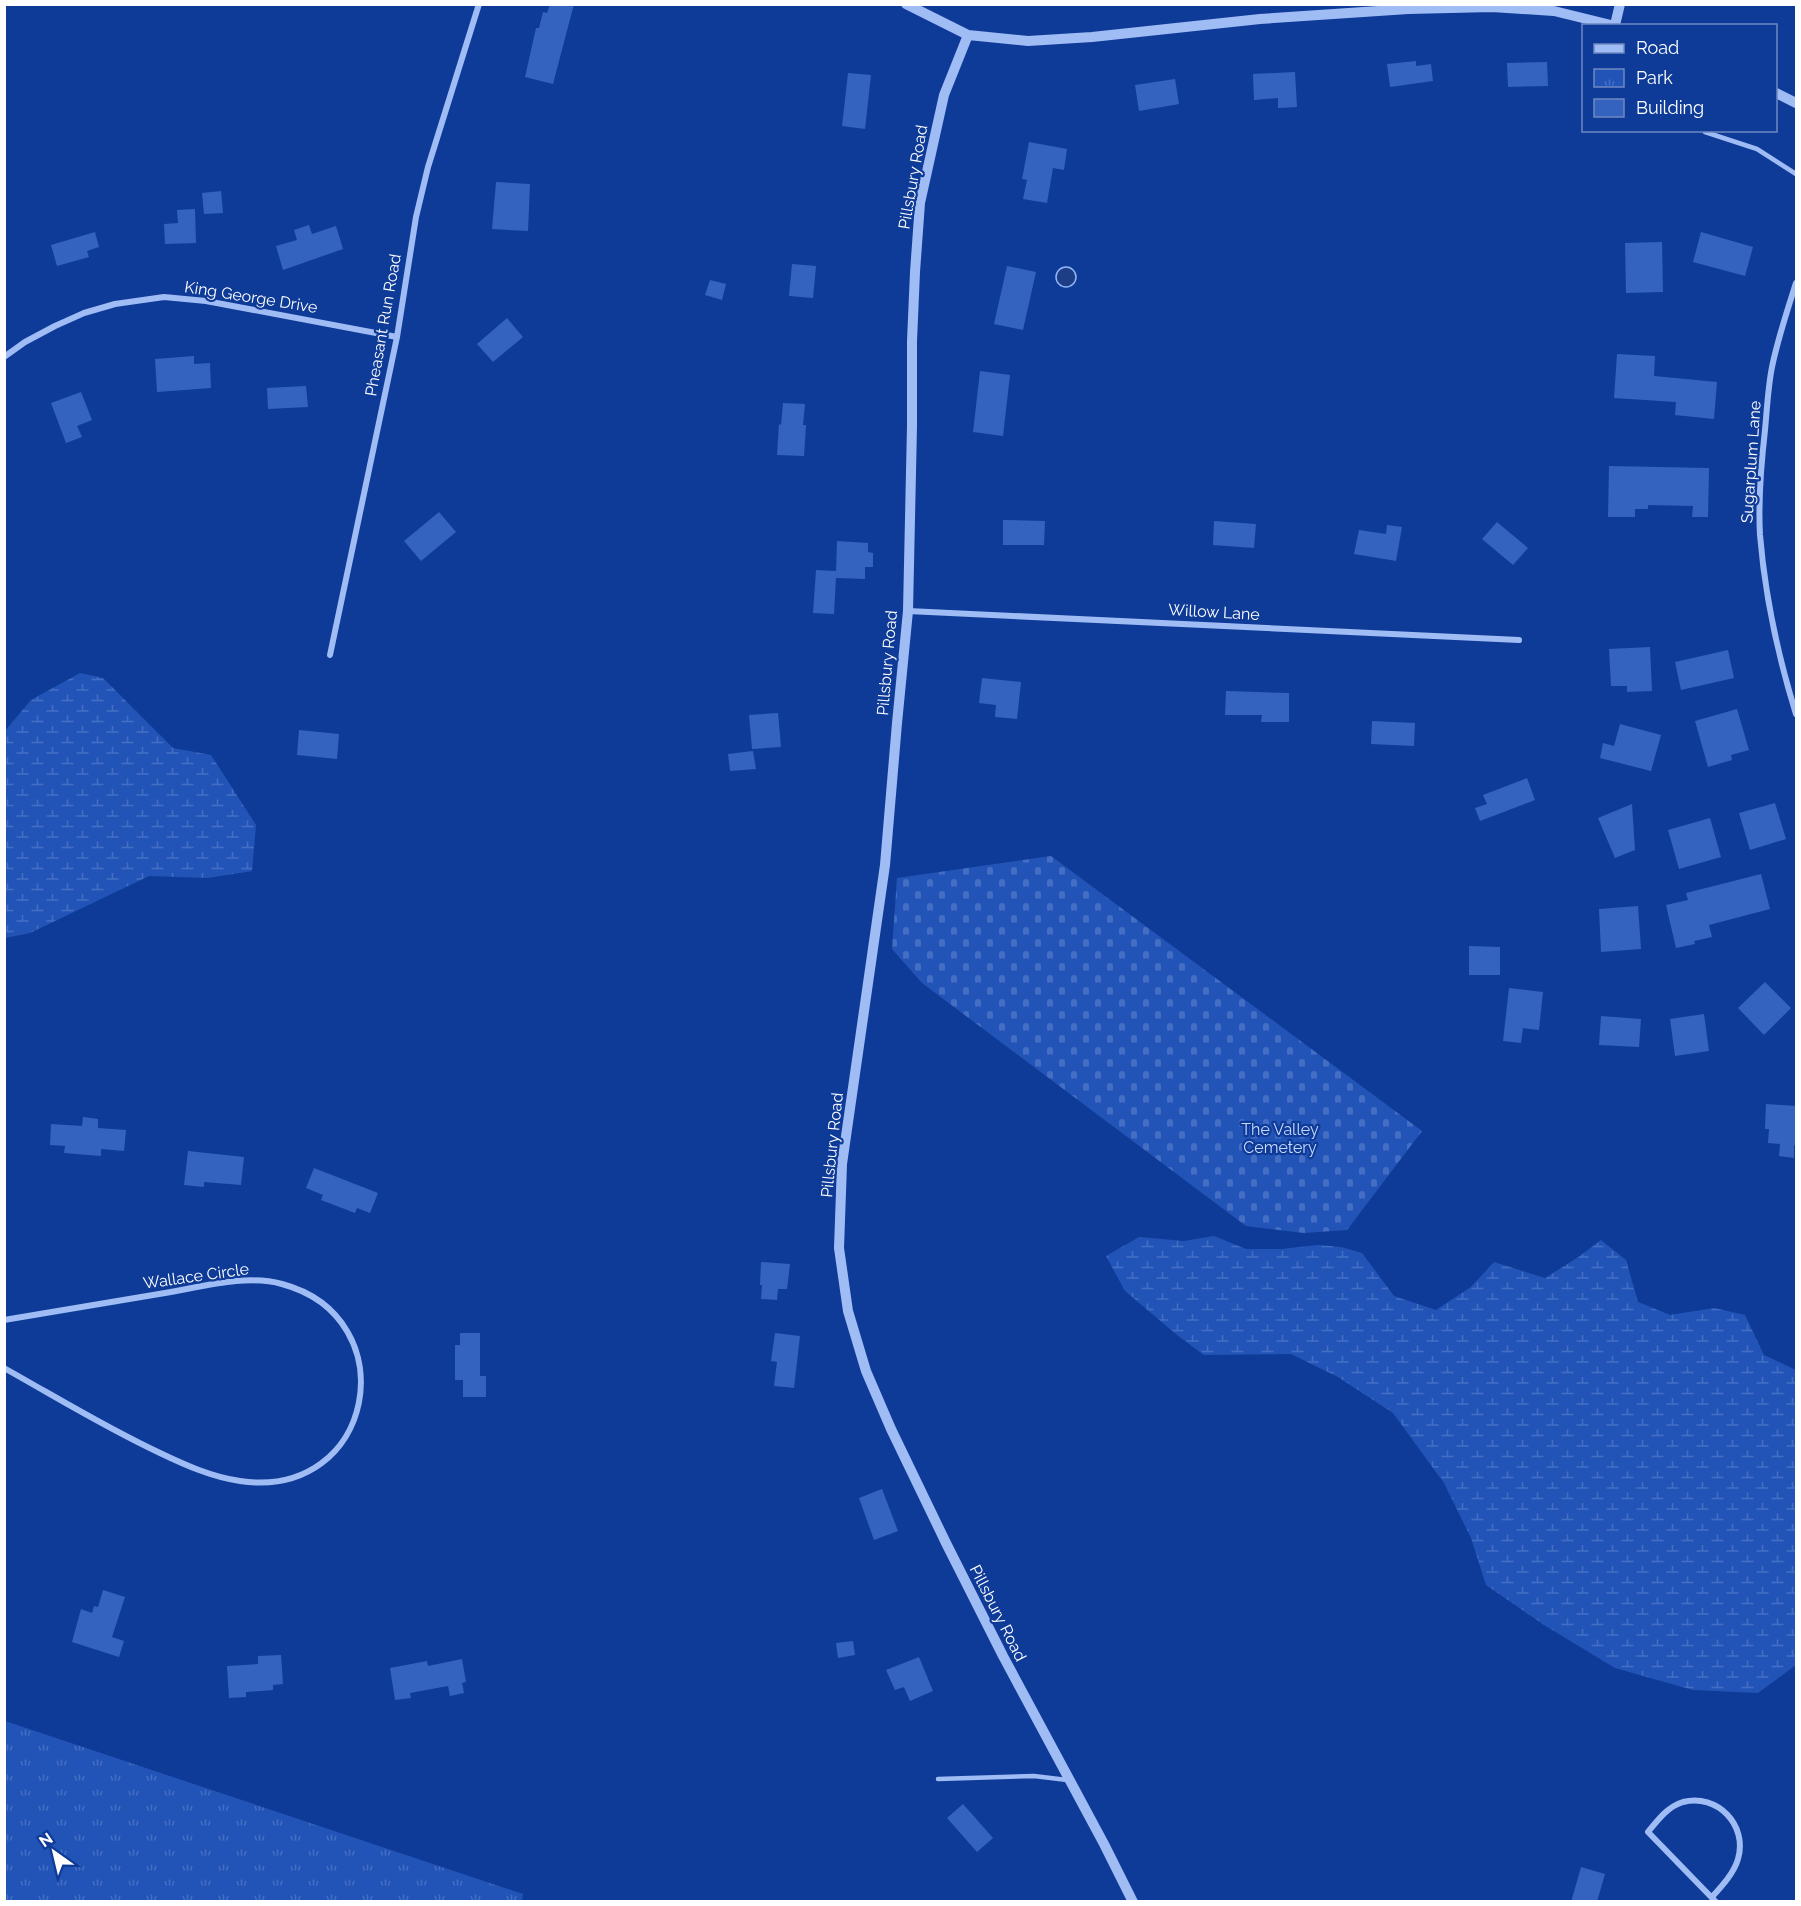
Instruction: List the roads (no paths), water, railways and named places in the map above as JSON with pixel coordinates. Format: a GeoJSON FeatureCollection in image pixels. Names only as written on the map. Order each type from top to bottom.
{"type":"FeatureCollection","features":[{"type":"Feature","properties":{"kind":"street","name":"Pheasant Run Road"},"geometry":{"type":"LineString","coordinates":[[330,655],[397,337],[416,217],[428,167],[479,4]]}},
{"type":"Feature","properties":{"kind":"street"},"geometry":{"type":"LineString","coordinates":[[906,4],[968,35],[1028,41],[1092,37],[1313,15],[1408,9],[1491,7],[1554,11],[1607,24]]}},
{"type":"Feature","properties":{"kind":"street"},"geometry":{"type":"LineString","coordinates":[[1615,24],[1620,4]]}},
{"type":"Feature","properties":{"kind":"street","name":"Pillsbury Road"},"geometry":{"type":"LineString","coordinates":[[968,35],[944,95],[920,203],[912,341],[908,611],[885,865],[842,1164],[839,1248],[848,1311],[866,1371],[891,1429],[1003,1656],[1133,1902]]}},
{"type":"Feature","properties":{"kind":"street"},"geometry":{"type":"LineString","coordinates":[[1777,93],[1797,103]]}},
{"type":"Feature","properties":{"kind":"street","name":"Sugarplum Lane"},"geometry":{"type":"LineString","coordinates":[[1797,283],[1772,367],[1760,490],[1760,534],[1778,648],[1797,714]]}},
{"type":"Feature","properties":{"kind":"street","name":"King George Drive"},"geometry":{"type":"LineString","coordinates":[[4,357],[25,342],[84,313],[116,304],[164,297],[206,301],[397,337]]}},
{"type":"Feature","properties":{"kind":"street","name":"Willow Lane"},"geometry":{"type":"LineString","coordinates":[[908,611],[1519,640]]}},
{"type":"Feature","properties":{"kind":"street","name":"Wallace Circle"},"geometry":{"type":"LineString","coordinates":[[4,1320],[237,1282],[279,1283],[300,1290],[318,1300],[334,1314],[347,1331],[362,1371],[357,1413],[350,1433],[337,1450],[322,1465],[303,1475],[283,1481],[252,1482],[220,1477],[180,1462],[85,1415],[4,1368]]}},
{"type":"Feature","properties":{"kind":"street"},"geometry":{"type":"LineString","coordinates":[[1696,1800],[1710,1803],[1732,1820],[1739,1833],[1740,1847],[1737,1861],[1714,1899],[1648,1832],[1669,1809],[1682,1803],[1696,1800]]}},
{"type":"Feature","properties":{"kind":"lane"},"geometry":{"type":"LineString","coordinates":[[1705,132],[1757,149],[1797,174]]}},
{"type":"Feature","properties":{"kind":"lane"},"geometry":{"type":"LineString","coordinates":[[938,1779],[1034,1776],[1070,1780]]}},
{"type":"Feature","properties":{"kind":"park label","name":"The Valley Cemetery"},"geometry":{"type":"Point","coordinates":[1280,1138]}}]}
